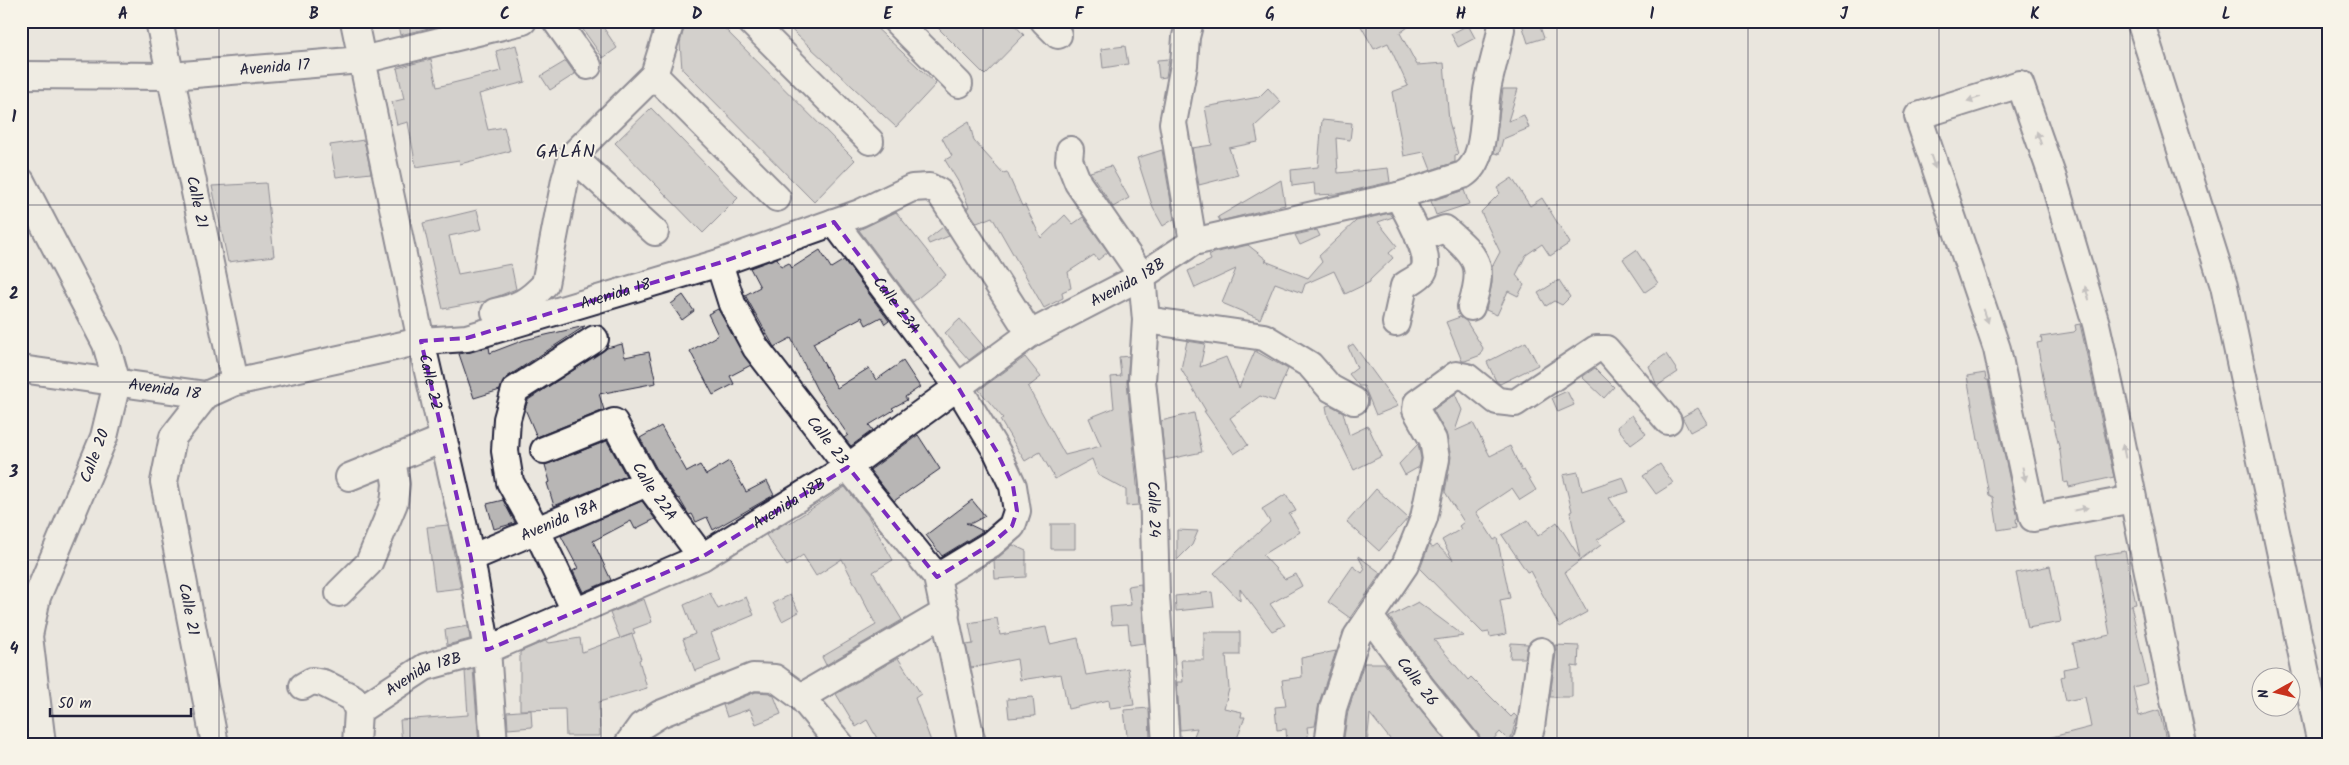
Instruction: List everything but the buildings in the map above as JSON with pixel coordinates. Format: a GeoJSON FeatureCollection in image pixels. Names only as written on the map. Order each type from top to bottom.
{"type":"FeatureCollection","features":[{"type":"Feature","properties":{"kind":"street","name":"Calle 21"},"geometry":{"type":"LineString","coordinates":[[159,21],[235,382]]}},
{"type":"Feature","properties":{"kind":"street","name":"Calle 22"},"geometry":{"type":"LineString","coordinates":[[354,21],[421,341],[470,558],[487,650],[494,744]]}},
{"type":"Feature","properties":{"kind":"street","name":"Avenida 17"},"geometry":{"type":"LineString","coordinates":[[21,75],[171,76],[362,60],[523,21]]}},
{"type":"Feature","properties":{"kind":"street"},"geometry":{"type":"LineString","coordinates":[[556,21],[588,66]]}},
{"type":"Feature","properties":{"kind":"street"},"geometry":{"type":"LineString","coordinates":[[421,341],[463,320],[519,306],[534,296],[545,284],[565,180],[572,156],[654,75],[670,21]]}},
{"type":"Feature","properties":{"kind":"street"},"geometry":{"type":"LineString","coordinates":[[750,21],[870,141]]}},
{"type":"Feature","properties":{"kind":"street"},"geometry":{"type":"LineString","coordinates":[[896,21],[959,84]]}},
{"type":"Feature","properties":{"kind":"street"},"geometry":{"type":"LineString","coordinates":[[1190,21],[1173,123],[1193,242],[1398,196],[1436,186],[1470,171],[1478,156],[1488,85],[1494,67],[1501,28]]}},
{"type":"Feature","properties":{"kind":"street"},"geometry":{"type":"LineString","coordinates":[[2142,27],[2224,286],[2321,744]]}},
{"type":"Feature","properties":{"kind":"street"},"geometry":{"type":"LineString","coordinates":[[654,75],[777,198]]}},
{"type":"Feature","properties":{"kind":"street"},"geometry":{"type":"LineString","coordinates":[[2133,499],[2033,518],[1997,349],[1918,116],[2020,84],[2052,178],[2096,324],[2133,499],[2182,744]]}},
{"type":"Feature","properties":{"kind":"street"},"geometry":{"type":"LineString","coordinates":[[1070,150],[1069,160],[1078,183],[1142,276]]}},
{"type":"Feature","properties":{"kind":"street"},"geometry":{"type":"LineString","coordinates":[[572,156],[655,232]]}},
{"type":"Feature","properties":{"kind":"street","name":"Calle 20"},"geometry":{"type":"LineString","coordinates":[[21,181],[106,344],[117,384],[104,437],[37,597],[25,634],[42,744]]}},
{"type":"Feature","properties":{"kind":"street","name":"Avenida 18"},"geometry":{"type":"LineString","coordinates":[[21,369],[206,395],[235,382],[421,341],[466,338],[719,263],[860,213],[912,188],[929,187],[939,192],[1030,334]]}},
{"type":"Feature","properties":{"kind":"street"},"geometry":{"type":"LineString","coordinates":[[1396,323],[1404,286],[1422,273],[1426,262],[1419,238],[1398,196]]}},
{"type":"Feature","properties":{"kind":"street","name":"Calle 23A"},"geometry":{"type":"LineString","coordinates":[[834,222],[958,387]]}},
{"type":"Feature","properties":{"kind":"street"},"geometry":{"type":"LineString","coordinates":[[1419,238],[1445,229],[1466,248],[1479,267],[1478,284],[1470,307]]}},
{"type":"Feature","properties":{"kind":"street","name":"Avenida 18B"},"geometry":{"type":"LineString","coordinates":[[358,711],[425,667],[487,650],[702,556],[848,467],[1030,334],[1142,276],[1193,242]]}},
{"type":"Feature","properties":{"kind":"street","name":"Calle 23"},"geometry":{"type":"LineString","coordinates":[[719,263],[732,304],[756,348],[848,467],[938,577],[946,612]]}},
{"type":"Feature","properties":{"kind":"street","name":"Calle 24"},"geometry":{"type":"LineString","coordinates":[[1142,276],[1146,320],[1142,381],[1153,485],[1156,596],[1166,744]]}},
{"type":"Feature","properties":{"kind":"street"},"geometry":{"type":"LineString","coordinates":[[1146,320],[1264,337],[1310,365],[1330,388],[1354,401]]}},
{"type":"Feature","properties":{"kind":"street"},"geometry":{"type":"LineString","coordinates":[[575,611],[537,531],[510,482],[505,451],[507,419],[515,390],[595,339]]}},
{"type":"Feature","properties":{"kind":"street"},"geometry":{"type":"LineString","coordinates":[[1328,744],[1334,708],[1356,636],[1405,565],[1424,518],[1436,459],[1432,440],[1416,410],[1417,404],[1456,375],[1467,377],[1498,401],[1515,403],[1596,349],[1606,349],[1668,421]]}},
{"type":"Feature","properties":{"kind":"street"},"geometry":{"type":"LineString","coordinates":[[938,577],[991,544],[1012,526],[1017,512],[1013,486],[997,452],[958,387]]}},
{"type":"Feature","properties":{"kind":"street","name":"Calle 21"},"geometry":{"type":"LineString","coordinates":[[206,395],[173,436],[164,482],[215,744]]}},
{"type":"Feature","properties":{"kind":"street","name":"Calle 22A"},"geometry":{"type":"LineString","coordinates":[[544,450],[614,422],[648,483],[702,556]]}},
{"type":"Feature","properties":{"kind":"street"},"geometry":{"type":"LineString","coordinates":[[349,477],[443,439]]}},
{"type":"Feature","properties":{"kind":"street"},"geometry":{"type":"LineString","coordinates":[[339,593],[369,563],[394,503],[396,484],[392,459]]}},
{"type":"Feature","properties":{"kind":"street","name":"Avenida 18A"},"geometry":{"type":"LineString","coordinates":[[470,558],[648,483]]}},
{"type":"Feature","properties":{"kind":"street"},"geometry":{"type":"LineString","coordinates":[[801,697],[946,612],[972,744]]}},
{"type":"Feature","properties":{"kind":"street","name":"Calle 26"},"geometry":{"type":"LineString","coordinates":[[1370,617],[1421,687],[1467,744]]}},
{"type":"Feature","properties":{"kind":"street"},"geometry":{"type":"LineString","coordinates":[[1526,744],[1531,727],[1541,651]]}},
{"type":"Feature","properties":{"kind":"street"},"geometry":{"type":"LineString","coordinates":[[628,744],[642,726],[660,714],[753,677],[775,678],[801,697],[840,744]]}},
{"type":"Feature","properties":{"kind":"street"},"geometry":{"type":"LineString","coordinates":[[303,686],[312,681],[323,683],[353,698],[358,711],[356,744]]}},
{"type":"Feature","properties":{"kind":"highlighted area"},"geometry":{"type":"Polygon","coordinates":[[[834,222],[958,387],[997,452],[1013,486],[1017,511],[1012,526],[991,544],[937,577],[848,467],[702,557],[487,650],[471,558],[421,341],[467,338],[719,263],[834,222]]]}},
{"type":"Feature","properties":{"kind":"district","name":"GALÁN"},"geometry":{"type":"Point","coordinates":[566,152]}}]}
